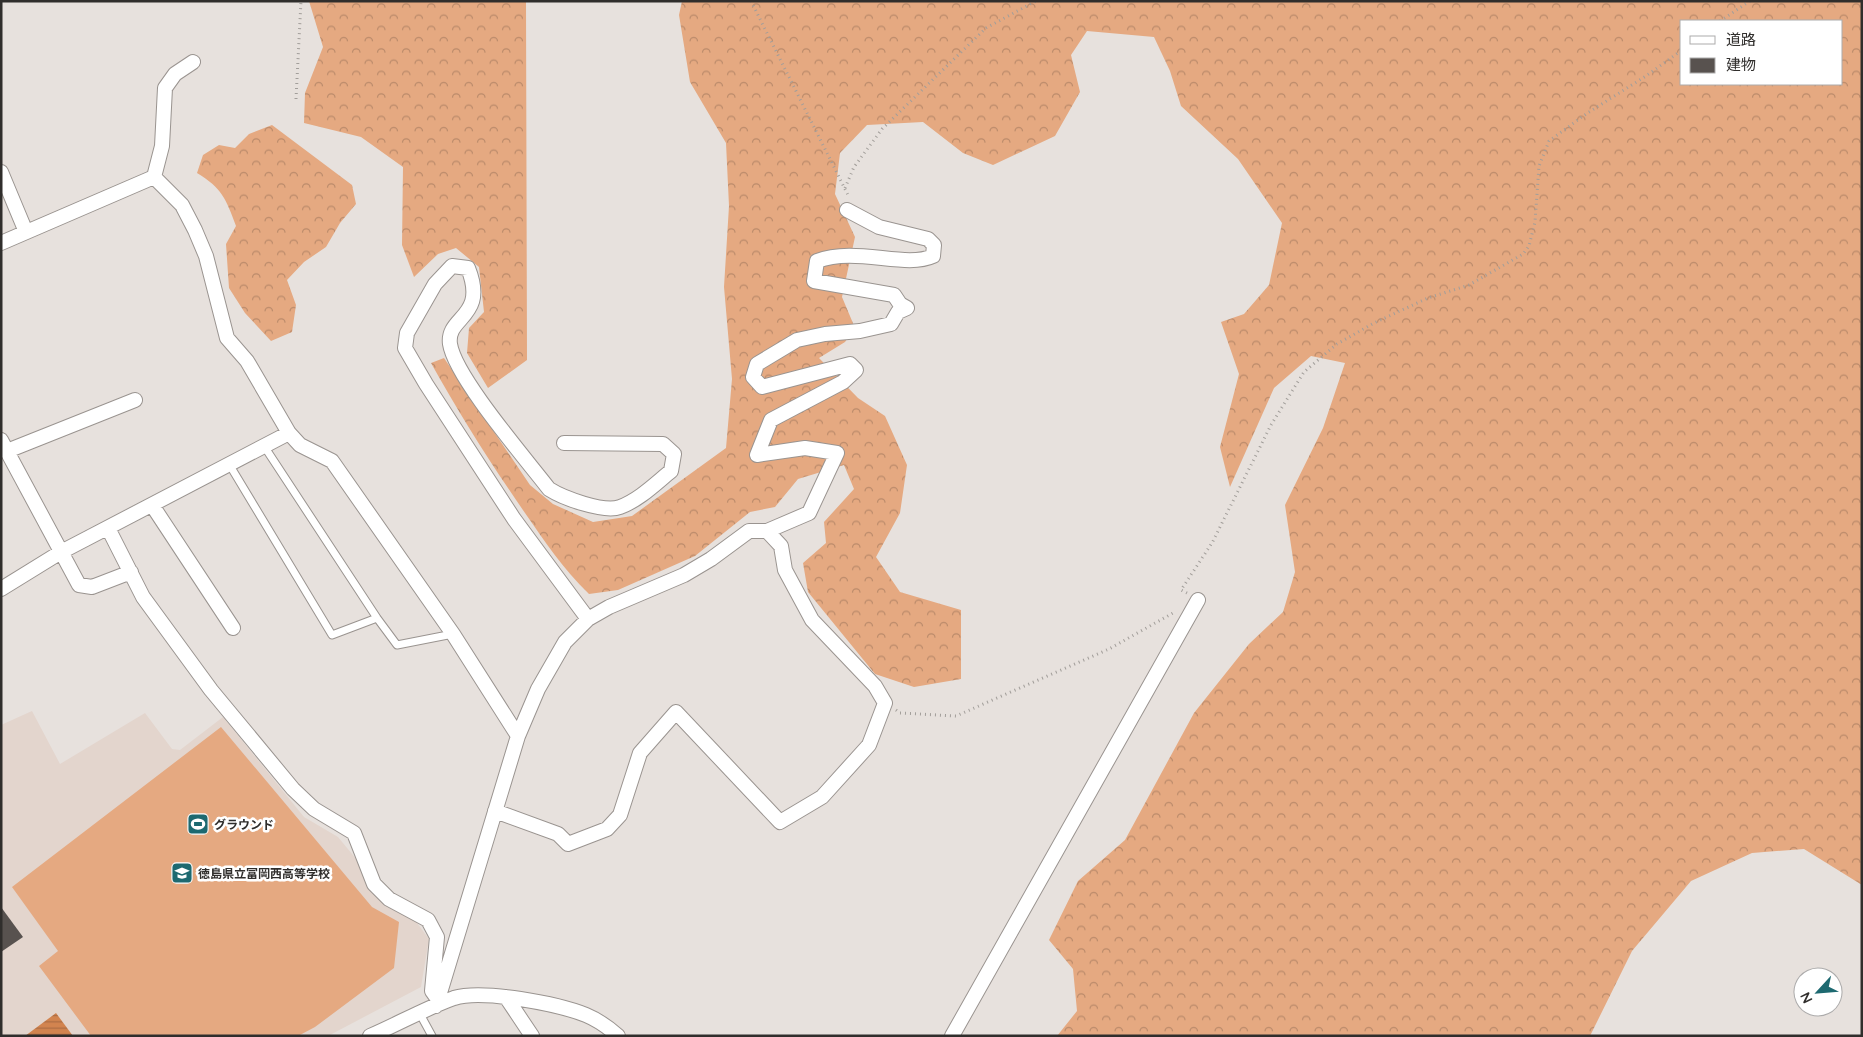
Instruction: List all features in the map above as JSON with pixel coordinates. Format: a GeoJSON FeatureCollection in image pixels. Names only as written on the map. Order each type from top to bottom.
{"type":"FeatureCollection","features":[{"type":"Feature","properties":{"kind":"street"},"geometry":{"type":"LineString","coordinates":[[154,177],[162,146],[166,88],[175,74],[193,62]]}},
{"type":"Feature","properties":{"kind":"street"},"geometry":{"type":"LineString","coordinates":[[1,172],[26,232]]}},
{"type":"Feature","properties":{"kind":"street"},"geometry":{"type":"LineString","coordinates":[[1,243],[154,177]]}},
{"type":"Feature","properties":{"kind":"street"},"geometry":{"type":"LineString","coordinates":[[154,177],[182,205],[206,256],[228,338],[247,362],[289,433],[300,445],[332,461],[453,634],[518,736]]}},
{"type":"Feature","properties":{"kind":"street"},"geometry":{"type":"LineString","coordinates":[[370,1036],[420,1014],[436,1002],[442,991],[518,736],[538,689],[565,642],[588,619],[609,607],[684,575],[711,559],[749,531],[767,532],[809,513],[837,453],[805,448],[757,455],[771,420],[843,382],[856,370],[850,364],[762,387],[753,378],[757,364],[797,340],[825,334],[860,331],[891,324],[898,312],[907,308],[900,304],[894,295],[814,281],[817,261],[831,255],[849,254],[923,260],[933,256],[934,244],[928,239],[879,227],[853,213]]}},
{"type":"Feature","properties":{"kind":"street"},"geometry":{"type":"LineString","coordinates":[[564,443],[663,444],[674,454],[671,472],[635,500],[618,508],[564,499],[549,489],[459,368],[450,344],[452,332],[472,305],[474,285],[468,268],[452,266],[435,284],[407,333],[405,348],[426,384],[514,519],[588,619]]}},
{"type":"Feature","properties":{"kind":"street"},"geometry":{"type":"LineString","coordinates":[[131,572],[92,587],[79,586],[4,446],[134,400]]}},
{"type":"Feature","properties":{"kind":"street"},"geometry":{"type":"LineString","coordinates":[[1,589],[61,552],[289,433]]}},
{"type":"Feature","properties":{"kind":"street"},"geometry":{"type":"LineString","coordinates":[[152,505],[233,628]]}},
{"type":"Feature","properties":{"kind":"street"},"geometry":{"type":"LineString","coordinates":[[108,528],[143,597],[190,662],[293,789],[314,809],[354,833],[374,884],[389,899],[428,920],[437,937],[432,990],[436,1002]]}},
{"type":"Feature","properties":{"kind":"street"},"geometry":{"type":"LineString","coordinates":[[495,811],[558,834],[568,844],[607,830],[620,814],[640,753],[676,712],[780,822],[822,798],[870,744],[885,703],[875,686],[812,620],[785,570],[781,546],[767,532]]}},
{"type":"Feature","properties":{"kind":"street"},"geometry":{"type":"LineString","coordinates":[[952,1036],[1198,600]]}},
{"type":"Feature","properties":{"kind":"street"},"geometry":{"type":"LineString","coordinates":[[436,1002],[456,998],[506,997],[585,1015],[606,1025],[618,1036]]}},
{"type":"Feature","properties":{"kind":"street"},"geometry":{"type":"LineString","coordinates":[[506,997],[532,1036]]}},
{"type":"Feature","properties":{"kind":"lane"},"geometry":{"type":"LineString","coordinates":[[264,446],[377,618],[397,645],[453,634]]}},
{"type":"Feature","properties":{"kind":"lane"},"geometry":{"type":"LineString","coordinates":[[228,464],[332,636],[377,618]]}},
{"type":"Feature","properties":{"kind":"lane"},"geometry":{"type":"LineString","coordinates":[[420,1014],[432,1036]]}},
{"type":"Feature","properties":{"kind":"path"},"geometry":{"type":"LineString","coordinates":[[296,99],[300,1]]}},
{"type":"Feature","properties":{"kind":"path"},"geometry":{"type":"LineString","coordinates":[[751,1],[845,188],[853,213]]}},
{"type":"Feature","properties":{"kind":"path"},"geometry":{"type":"LineString","coordinates":[[853,213],[845,188],[854,168],[882,130],[986,28],[1036,1]]}},
{"type":"Feature","properties":{"kind":"path"},"geometry":{"type":"LineString","coordinates":[[1722,20],[1750,1]]}},
{"type":"Feature","properties":{"kind":"path"},"geometry":{"type":"LineString","coordinates":[[1198,600],[1181,590],[1212,543],[1271,425],[1304,372],[1337,344],[1374,323],[1428,298],[1469,285],[1523,254],[1529,246],[1535,222],[1539,166],[1549,141],[1680,51]]}},
{"type":"Feature","properties":{"kind":"path"},"geometry":{"type":"LineString","coordinates":[[885,703],[900,713],[956,716],[1109,649],[1198,600]]}},
{"type":"Feature","properties":{"kind":"shaded area","name":"グラウンド"},"geometry":{"type":"Polygon","coordinates":[[[32,711],[60,764],[145,713],[172,749],[180,750],[223,717],[304,817],[338,837],[357,860],[367,885],[380,899],[411,915],[429,939],[421,987],[328,1036],[1,1036],[1,725],[32,711]]]}},
{"type":"Feature","properties":{"kind":"shaded area"},"geometry":{"type":"Polygon","coordinates":[[[56,1013],[73,1036],[25,1036],[56,1013]]]}},
{"type":"Feature","properties":{"kind":"green space"},"geometry":{"type":"Polygon","coordinates":[[[309,1],[526,1],[527,360],[488,388],[467,353],[469,328],[484,312],[479,267],[456,248],[438,254],[414,277],[402,245],[403,167],[361,137],[304,123],[305,93],[323,47],[309,1]]]}},
{"type":"Feature","properties":{"kind":"green space"},"geometry":{"type":"Polygon","coordinates":[[[682,1],[1862,1],[1862,885],[1804,849],[1752,853],[1691,881],[1632,951],[1590,1036],[1057,1036],[1077,1011],[1073,969],[1049,940],[1078,881],[1125,840],[1194,713],[1249,644],[1283,612],[1295,572],[1285,505],[1323,428],[1345,363],[1311,356],[1274,388],[1230,487],[1220,447],[1239,374],[1221,322],[1244,314],[1269,285],[1282,223],[1238,159],[1181,106],[1170,71],[1154,37],[1087,31],[1071,55],[1080,92],[1055,136],[993,165],[963,153],[923,122],[867,125],[840,153],[835,194],[855,237],[842,297],[855,328],[845,342],[819,358],[858,398],[885,416],[907,465],[900,513],[876,557],[900,592],[961,610],[961,679],[914,687],[875,674],[808,592],[803,563],[826,543],[824,522],[854,489],[844,465],[798,479],[775,507],[750,512],[695,556],[618,590],[589,594],[555,555],[512,495],[431,363],[444,358],[530,485],[553,504],[593,522],[632,516],[726,448],[732,379],[724,287],[729,206],[726,143],[690,82],[679,15],[682,1]]]}},
{"type":"Feature","properties":{"kind":"green space"},"geometry":{"type":"Polygon","coordinates":[[[272,125],[352,185],[356,204],[340,223],[326,247],[304,262],[287,280],[296,305],[292,332],[271,341],[245,313],[229,288],[226,244],[236,226],[229,208],[218,189],[197,173],[203,155],[219,145],[235,148],[249,134],[272,125]]]}},
{"type":"Feature","properties":{"kind":"green space","name":"グラウンド"},"geometry":{"type":"Polygon","coordinates":[[[221,727],[372,907],[399,922],[394,968],[315,1027],[298,1036],[91,1036],[39,966],[58,951],[12,887],[221,727]]]}},
{"type":"Feature","properties":{"kind":"building"},"geometry":{"type":"Polygon","coordinates":[[[1,907],[23,937],[1,952],[1,907]]]}},
{"type":"Feature","properties":{"kind":"place","name":"グラウンド"},"geometry":{"type":"Point","coordinates":[198,824]}},
{"type":"Feature","properties":{"kind":"place","name":"徳島県立富岡西高等学校"},"geometry":{"type":"Point","coordinates":[182,873]}}]}
